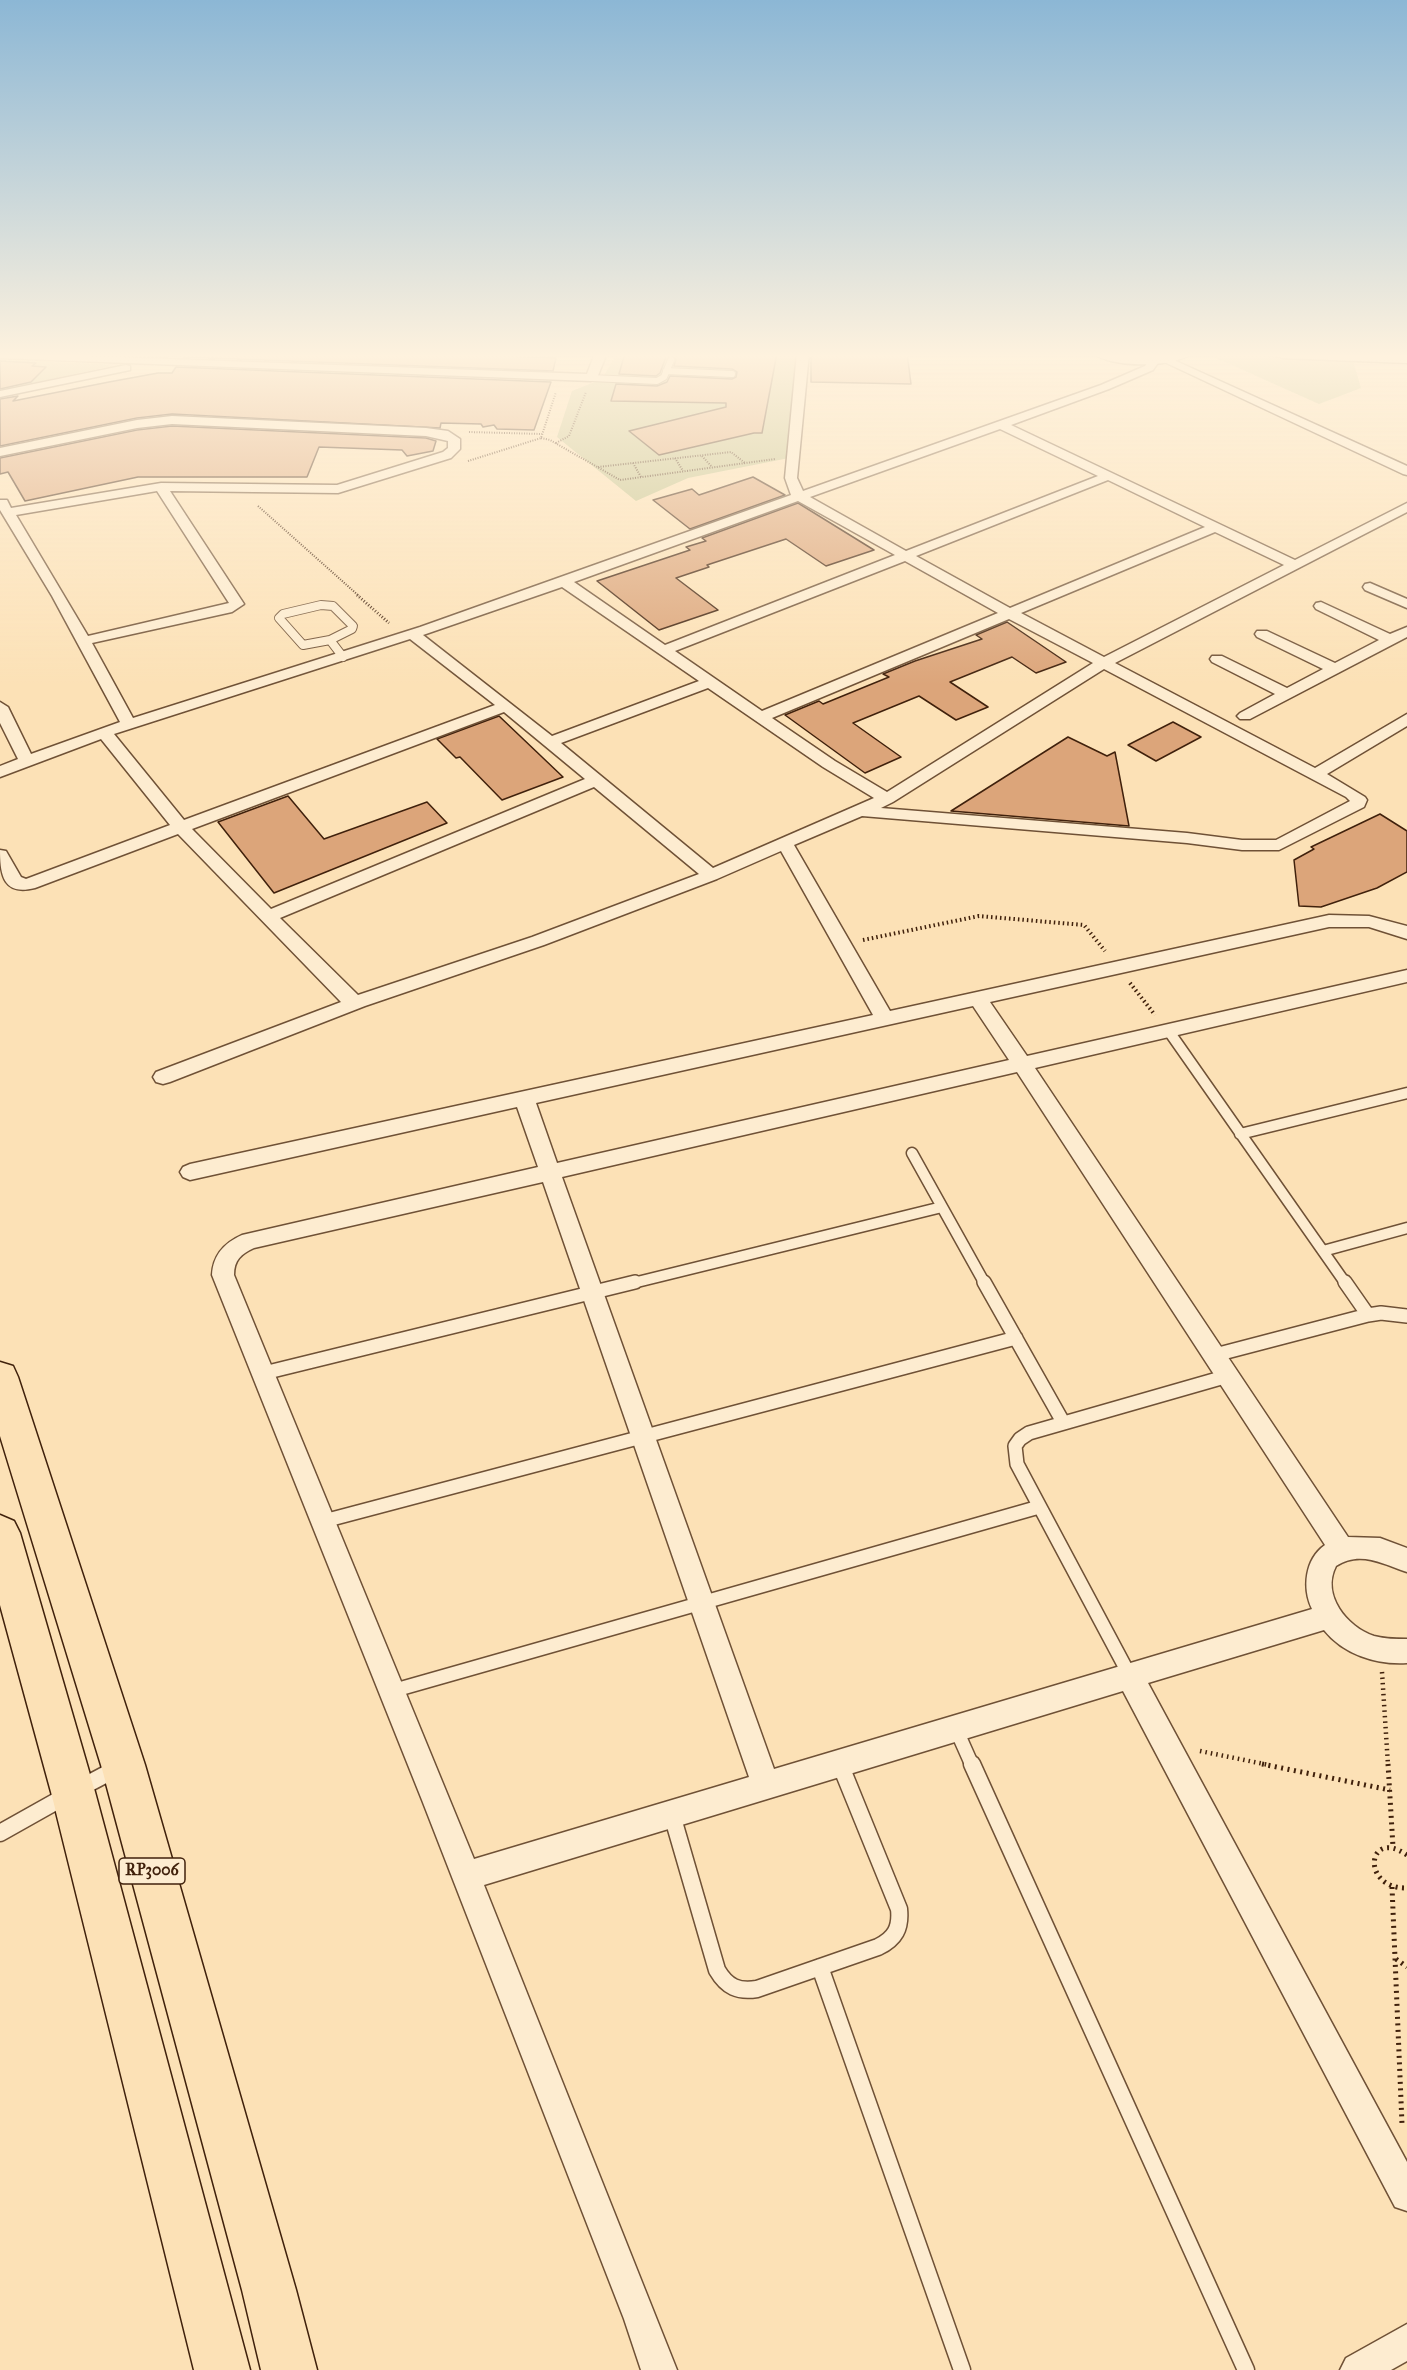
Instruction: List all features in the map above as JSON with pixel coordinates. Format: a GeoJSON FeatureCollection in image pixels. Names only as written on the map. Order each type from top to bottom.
{"type":"FeatureCollection","features":[{"type":"Feature","properties":{"kind":"main road","name":"RP3006"},"geometry":{"type":"LineString","coordinates":[[0,1377],[123,1765],[269,2290],[289,2370]]}},
{"type":"Feature","properties":{"kind":"main road","name":"RP3006"},"geometry":{"type":"LineString","coordinates":[[0,1533],[73,1792],[222,2370]]}},
{"type":"Feature","properties":{"kind":"street"},"geometry":{"type":"LineString","coordinates":[[128,723],[4,506],[161,487],[310,490],[345,488],[419,464]]}},
{"type":"Feature","properties":{"kind":"street"},"geometry":{"type":"LineString","coordinates":[[792,464],[791,477],[798,496],[1009,613],[1359,800],[1358,804],[1279,845],[1242,845],[1187,838],[861,811]]}},
{"type":"Feature","properties":{"kind":"street"},"geometry":{"type":"LineString","coordinates":[[0,772],[128,723],[410,636],[889,464]]}},
{"type":"Feature","properties":{"kind":"street"},"geometry":{"type":"LineString","coordinates":[[1082,464],[1293,564]]}},
{"type":"Feature","properties":{"kind":"street"},"geometry":{"type":"LineString","coordinates":[[1391,464],[1407,471]]}},
{"type":"Feature","properties":{"kind":"street"},"geometry":{"type":"LineString","coordinates":[[664,650],[1108,476]]}},
{"type":"Feature","properties":{"kind":"street"},"geometry":{"type":"LineString","coordinates":[[83,641],[226,609],[237,604],[161,487]]}},
{"type":"Feature","properties":{"kind":"street"},"geometry":{"type":"LineString","coordinates":[[163,1077],[358,1002],[538,941],[711,875],[888,800],[1104,663],[1293,564],[1405,509]]}},
{"type":"Feature","properties":{"kind":"street"},"geometry":{"type":"LineString","coordinates":[[760,717],[1216,527]]}},
{"type":"Feature","properties":{"kind":"street"},"geometry":{"type":"LineString","coordinates":[[563,581],[829,764],[888,800]]}},
{"type":"Feature","properties":{"kind":"street"},"geometry":{"type":"LineString","coordinates":[[1370,587],[1407,604]]}},
{"type":"Feature","properties":{"kind":"street"},"geometry":{"type":"LineString","coordinates":[[1321,606],[1391,640]]}},
{"type":"Feature","properties":{"kind":"street"},"geometry":{"type":"LineString","coordinates":[[1245,716],[1407,631]]}},
{"type":"Feature","properties":{"kind":"street"},"geometry":{"type":"LineString","coordinates":[[1263,634],[1335,669]]}},
{"type":"Feature","properties":{"kind":"street"},"geometry":{"type":"LineString","coordinates":[[410,636],[506,706],[711,875]]}},
{"type":"Feature","properties":{"kind":"street"},"geometry":{"type":"LineString","coordinates":[[1217,659],[1287,694]]}},
{"type":"Feature","properties":{"kind":"street"},"geometry":{"type":"LineString","coordinates":[[549,742],[710,682]]}},
{"type":"Feature","properties":{"kind":"street"},"geometry":{"type":"LineString","coordinates":[[0,855],[14,880],[20,885],[29,884],[506,706]]}},
{"type":"Feature","properties":{"kind":"street"},"geometry":{"type":"LineString","coordinates":[[0,707],[27,761]]}},
{"type":"Feature","properties":{"kind":"street"},"geometry":{"type":"LineString","coordinates":[[1315,775],[1407,719]]}},
{"type":"Feature","properties":{"kind":"street"},"geometry":{"type":"LineString","coordinates":[[104,732],[182,828],[349,999],[358,1002]]}},
{"type":"Feature","properties":{"kind":"street"},"geometry":{"type":"LineString","coordinates":[[267,917],[595,780]]}},
{"type":"Feature","properties":{"kind":"street"},"geometry":{"type":"LineString","coordinates":[[785,844],[884,1018]]}},
{"type":"Feature","properties":{"kind":"street"},"geometry":{"type":"LineString","coordinates":[[190,1172],[884,1018],[1343,920],[1373,922],[1407,933]]}},
{"type":"Feature","properties":{"kind":"street"},"geometry":{"type":"LineString","coordinates":[[659,2370],[641,2319],[392,1690],[223,1275],[222,1266],[232,1250],[250,1241],[1407,976]]}},
{"type":"Feature","properties":{"kind":"street"},"geometry":{"type":"LineString","coordinates":[[978,998],[1342,1549]]}},
{"type":"Feature","properties":{"kind":"street"},"geometry":{"type":"LineString","coordinates":[[524,1098],[766,1786]]}},
{"type":"Feature","properties":{"kind":"street"},"geometry":{"type":"LineString","coordinates":[[1407,1561],[1380,1548],[1353,1546],[1342,1549],[1331,1556],[1319,1576],[1320,1596],[1329,1616],[1351,1638],[1381,1651],[1407,1651]]}},
{"type":"Feature","properties":{"kind":"street"},"geometry":{"type":"LineString","coordinates":[[466,1876],[1329,1616]]}},
{"type":"Feature","properties":{"kind":"street"},"geometry":{"type":"LineString","coordinates":[[1130,1676],[1407,2195]]}},
{"type":"Feature","properties":{"kind":"street"},"geometry":{"type":"LineString","coordinates":[[1358,2370],[1407,2341]]}},
{"type":"Feature","properties":{"kind":"lane"},"geometry":{"type":"LineString","coordinates":[[321,605],[333,606],[353,626],[349,632],[330,640],[307,645],[299,643],[279,616],[321,605]]}},
{"type":"Feature","properties":{"kind":"lane"},"geometry":{"type":"LineString","coordinates":[[330,640],[343,657]]}},
{"type":"Feature","properties":{"kind":"lane"},"geometry":{"type":"LineString","coordinates":[[1168,1030],[1368,1315]]}},
{"type":"Feature","properties":{"kind":"lane"},"geometry":{"type":"LineString","coordinates":[[1240,1134],[1407,1093]]}},
{"type":"Feature","properties":{"kind":"lane"},"geometry":{"type":"LineString","coordinates":[[912,1153],[1063,1422]]}},
{"type":"Feature","properties":{"kind":"lane"},"geometry":{"type":"LineString","coordinates":[[264,1373],[942,1207]]}},
{"type":"Feature","properties":{"kind":"lane"},"geometry":{"type":"LineString","coordinates":[[1323,1251],[1407,1228]]}},
{"type":"Feature","properties":{"kind":"lane"},"geometry":{"type":"LineString","coordinates":[[1215,1355],[1368,1315],[1381,1313],[1407,1316]]}},
{"type":"Feature","properties":{"kind":"lane"},"geometry":{"type":"LineString","coordinates":[[324,1521],[1016,1338]]}},
{"type":"Feature","properties":{"kind":"lane"},"geometry":{"type":"LineString","coordinates":[[1130,1676],[1039,1507],[1013,1454],[1014,1445],[1020,1437],[1063,1422],[1228,1376]]}},
{"type":"Feature","properties":{"kind":"lane"},"geometry":{"type":"LineString","coordinates":[[392,1690],[1039,1507]]}},
{"type":"Feature","properties":{"kind":"lane"},"geometry":{"type":"LineString","coordinates":[[956,1728],[1246,2370]]}},
{"type":"Feature","properties":{"kind":"lane"},"geometry":{"type":"LineString","coordinates":[[672,1815],[717,1970],[728,1986],[747,1991],[889,1942],[897,1934],[901,1922],[899,1909],[840,1764]]}},
{"type":"Feature","properties":{"kind":"lane"},"geometry":{"type":"LineString","coordinates":[[0,1833],[123,1765]]}},
{"type":"Feature","properties":{"kind":"lane"},"geometry":{"type":"LineString","coordinates":[[820,1967],[962,2370]]}},
{"type":"Feature","properties":{"kind":"path"},"geometry":{"type":"LineString","coordinates":[[589,464],[620,480],[741,464]]}},
{"type":"Feature","properties":{"kind":"path"},"geometry":{"type":"LineString","coordinates":[[595,467],[627,464]]}},
{"type":"Feature","properties":{"kind":"path"},"geometry":{"type":"LineString","coordinates":[[633,464],[641,477]]}},
{"type":"Feature","properties":{"kind":"path"},"geometry":{"type":"LineString","coordinates":[[678,464],[683,471]]}},
{"type":"Feature","properties":{"kind":"path"},"geometry":{"type":"LineString","coordinates":[[709,464],[712,467]]}},
{"type":"Feature","properties":{"kind":"path"},"geometry":{"type":"LineString","coordinates":[[238,488],[410,636]]}},
{"type":"Feature","properties":{"kind":"path"},"geometry":{"type":"LineString","coordinates":[[842,944],[979,916],[1084,925],[1168,1030]]}},
{"type":"Feature","properties":{"kind":"path"},"geometry":{"type":"LineString","coordinates":[[1381,1651],[1393,1847]]}},
{"type":"Feature","properties":{"kind":"path"},"geometry":{"type":"LineString","coordinates":[[1167,1744],[1390,1790]]}},
{"type":"Feature","properties":{"kind":"path"},"geometry":{"type":"LineString","coordinates":[[1407,1855],[1393,1847],[1383,1847],[1376,1852],[1373,1860],[1375,1870],[1381,1880],[1392,1887],[1407,1888]]}},
{"type":"Feature","properties":{"kind":"path"},"geometry":{"type":"LineString","coordinates":[[1389,2162],[1398,2153],[1402,2135],[1392,1887]]}},
{"type":"Feature","properties":{"kind":"path"},"geometry":{"type":"LineString","coordinates":[[1395,1958],[1407,1966]]}},
{"type":"Feature","properties":{"kind":"green space"},"geometry":{"type":"Polygon","coordinates":[[[590,464],[761,464],[688,478],[636,501],[590,464]]]}},
{"type":"Feature","properties":{"kind":"building"},"geometry":{"type":"Polygon","coordinates":[[[0,464],[312,464],[307,477],[138,477],[25,501],[8,472],[0,474],[0,464]]]}},
{"type":"Feature","properties":{"kind":"building"},"geometry":{"type":"Polygon","coordinates":[[[753,477],[785,495],[690,529],[653,500],[692,489],[699,495],[753,477]]]}},
{"type":"Feature","properties":{"kind":"building"},"geometry":{"type":"Polygon","coordinates":[[[798,503],[874,550],[826,566],[786,539],[707,565],[709,567],[676,578],[718,610],[659,630],[597,581],[690,550],[686,547],[706,541],[702,538],[798,503]]]}},
{"type":"Feature","properties":{"kind":"building"},"geometry":{"type":"Polygon","coordinates":[[[1007,622],[1066,662],[1036,673],[1012,657],[950,682],[988,707],[956,720],[919,696],[853,723],[901,757],[865,773],[785,715],[819,701],[823,704],[889,677],[883,674],[915,661],[982,639],[976,635],[1007,622]]]}},
{"type":"Feature","properties":{"kind":"building"},"geometry":{"type":"Polygon","coordinates":[[[499,716],[563,777],[502,800],[460,757],[456,758],[437,739],[499,716]]]}},
{"type":"Feature","properties":{"kind":"building"},"geometry":{"type":"Polygon","coordinates":[[[1173,722],[1201,737],[1156,761],[1128,745],[1173,722]]]}},
{"type":"Feature","properties":{"kind":"building"},"geometry":{"type":"Polygon","coordinates":[[[1068,737],[1107,756],[1115,752],[1129,826],[951,811],[1068,737]]]}},
{"type":"Feature","properties":{"kind":"building"},"geometry":{"type":"Polygon","coordinates":[[[288,796],[324,839],[427,802],[447,823],[274,893],[218,822],[288,796]]]}},
{"type":"Feature","properties":{"kind":"building"},"geometry":{"type":"Polygon","coordinates":[[[1380,814],[1407,831],[1407,872],[1377,888],[1321,907],[1299,906],[1294,860],[1314,849],[1311,847],[1380,814]]]}}]}
